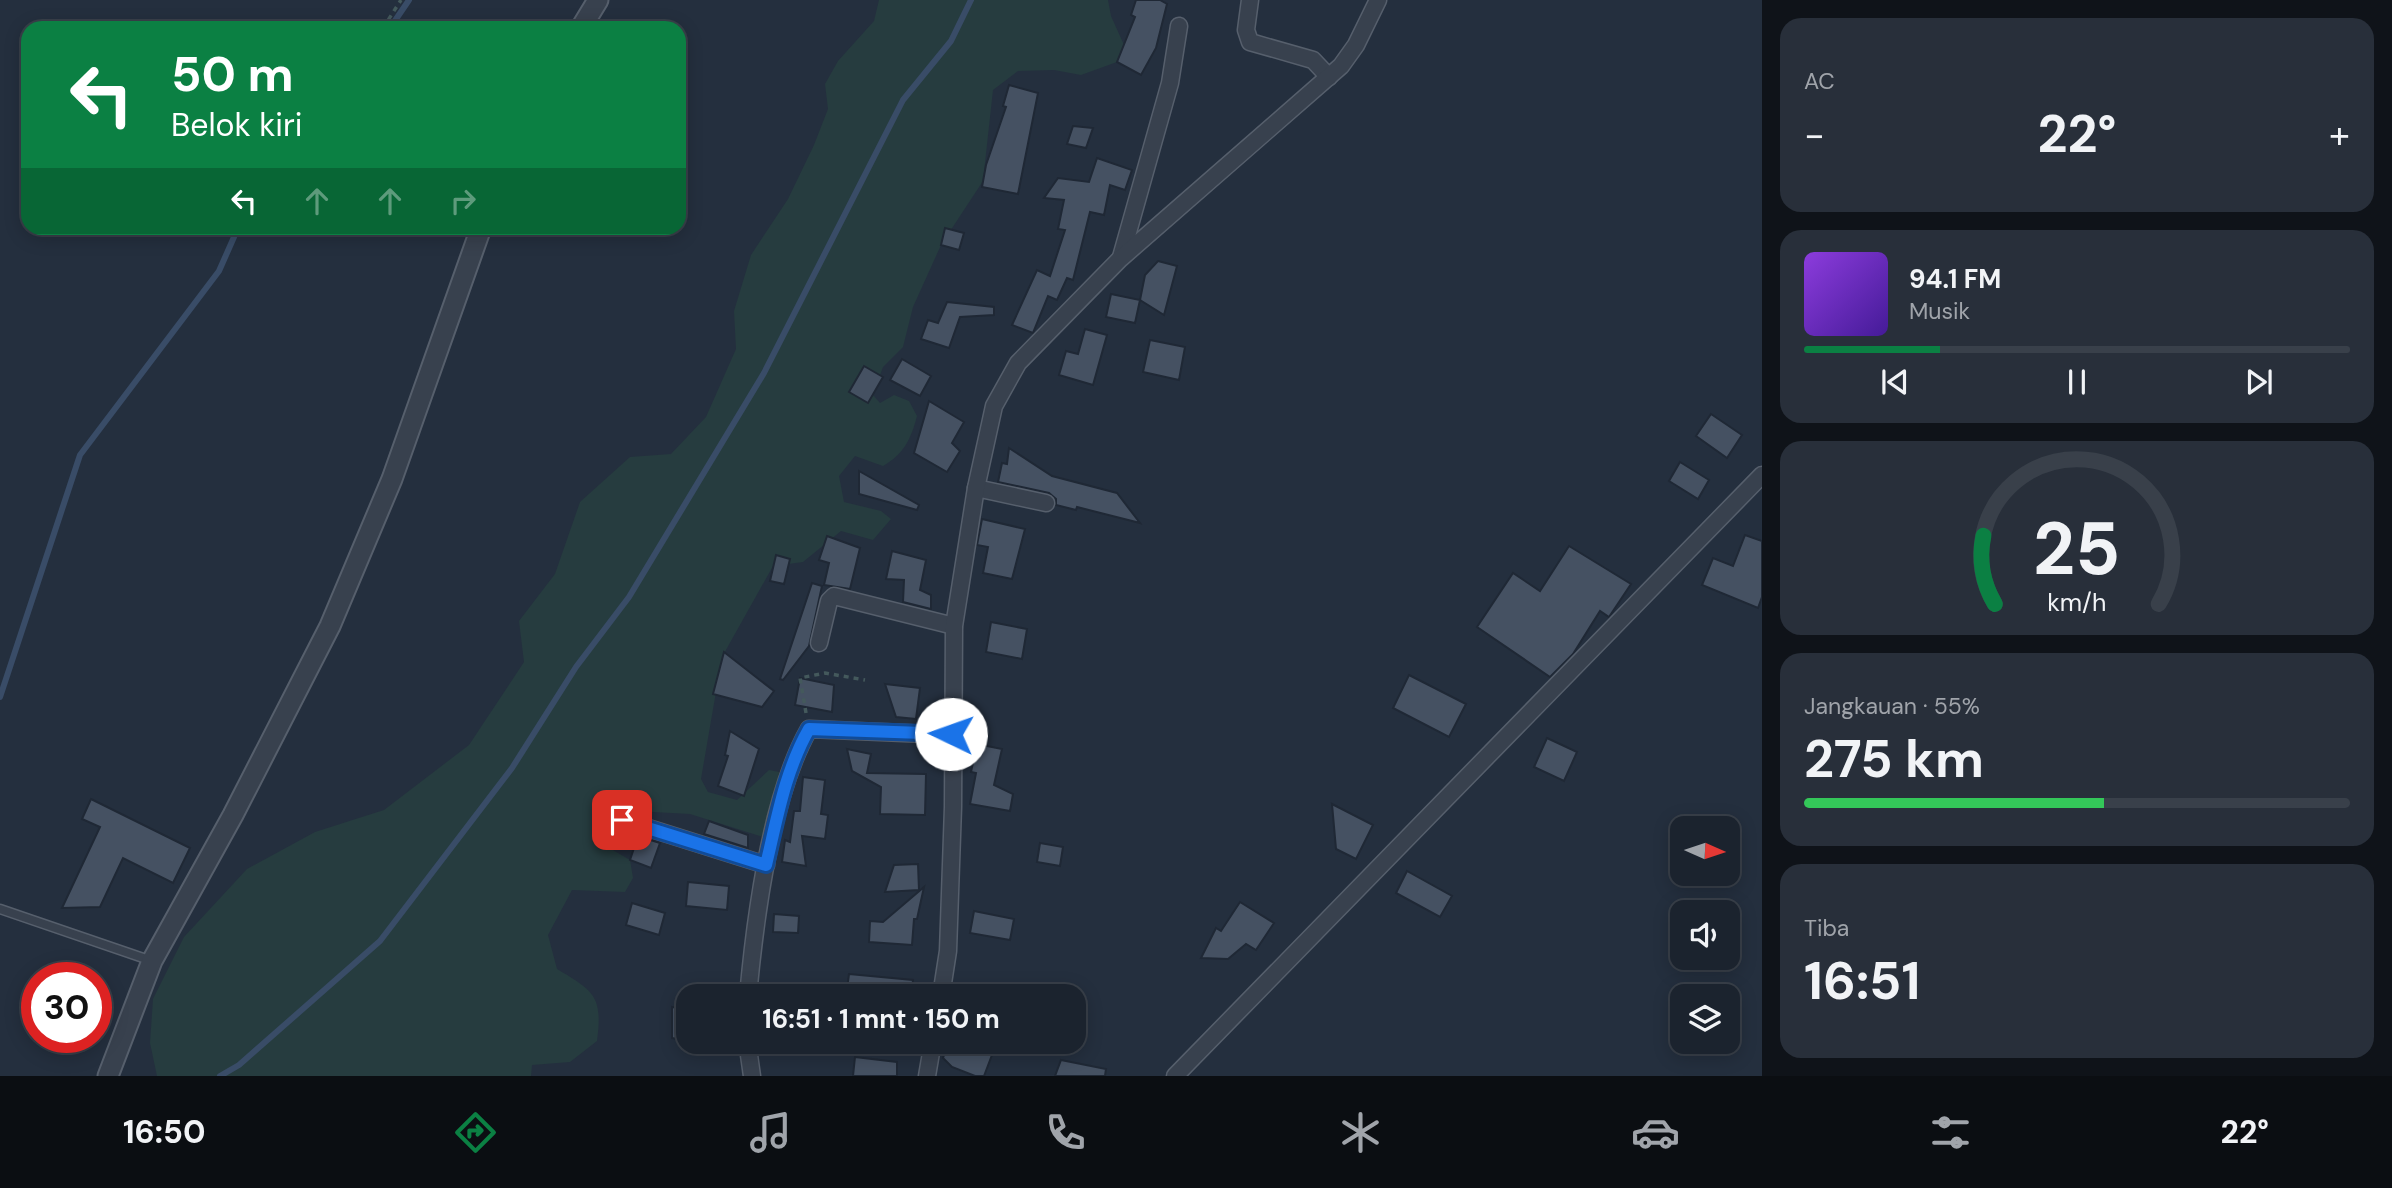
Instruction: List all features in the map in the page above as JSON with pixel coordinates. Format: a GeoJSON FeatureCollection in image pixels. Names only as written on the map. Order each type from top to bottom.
{"type":"FeatureCollection","features":[{"type":"Feature","properties":{"kind":"street"},"geometry":{"type":"LineString","coordinates":[[585,21],[598,0]]}},
{"type":"Feature","properties":{"kind":"street"},"geometry":{"type":"LineString","coordinates":[[1250,0],[1246,30],[1250,42],[1313,60],[1329,77]]}},
{"type":"Feature","properties":{"kind":"street"},"geometry":{"type":"LineString","coordinates":[[943,984],[948,951],[953,807],[951,734],[954,626],[976,488],[994,406],[1018,363],[1120,259],[1329,77],[1356,45],[1378,0]]}},
{"type":"Feature","properties":{"kind":"street"},"geometry":{"type":"LineString","coordinates":[[1120,259],[1170,83],[1179,26]]}},
{"type":"Feature","properties":{"kind":"street"},"geometry":{"type":"LineString","coordinates":[[108,1076],[152,961],[233,816],[330,626],[392,479],[479,235]]}},
{"type":"Feature","properties":{"kind":"street"},"geometry":{"type":"LineString","coordinates":[[1175,1076],[1762,475]]}},
{"type":"Feature","properties":{"kind":"street"},"geometry":{"type":"LineString","coordinates":[[976,488],[1046,503]]}},
{"type":"Feature","properties":{"kind":"street"},"geometry":{"type":"LineString","coordinates":[[819,643],[829,601],[834,596],[954,626]]}},
{"type":"Feature","properties":{"kind":"street"},"geometry":{"type":"LineString","coordinates":[[750,984],[766,865],[783,791],[800,745],[809,729],[951,734]]}},
{"type":"Feature","properties":{"kind":"street"},"geometry":{"type":"LineString","coordinates":[[622,820],[766,865]]}},
{"type":"Feature","properties":{"kind":"street"},"geometry":{"type":"LineString","coordinates":[[749,1054],[752,1076]]}},
{"type":"Feature","properties":{"kind":"street"},"geometry":{"type":"LineString","coordinates":[[927,1076],[931,1054]]}},
{"type":"Feature","properties":{"kind":"lane"},"geometry":{"type":"LineString","coordinates":[[0,909],[152,961]]}},
{"type":"Feature","properties":{"kind":"path"},"geometry":{"type":"LineString","coordinates":[[388,21],[401,0]]}},
{"type":"Feature","properties":{"kind":"path"},"geometry":{"type":"LineString","coordinates":[[809,729],[800,678],[825,673],[864,680]]}},
{"type":"Feature","properties":{"kind":"green space"},"geometry":{"type":"Polygon","coordinates":[[[879,0],[1108,0],[1111,16],[1124,45],[1117,62],[1081,75],[1054,70],[1018,71],[993,90],[983,181],[941,245],[913,307],[903,347],[883,367],[873,395],[880,403],[894,395],[909,401],[917,416],[912,432],[901,451],[883,466],[855,456],[839,476],[844,502],[881,511],[891,519],[873,540],[841,531],[803,562],[773,566],[722,657],[701,779],[708,792],[737,800],[769,770],[779,772],[777,821],[763,837],[690,814],[617,810],[594,819],[592,838],[630,860],[633,878],[625,892],[572,890],[548,935],[557,969],[580,983],[597,1004],[597,1041],[570,1062],[532,1065],[531,1076],[157,1076],[150,1043],[153,999],[184,937],[247,869],[315,832],[384,810],[469,745],[524,662],[519,621],[555,574],[580,502],[630,457],[671,454],[706,417],[736,349],[734,311],[751,255],[788,199],[814,145],[828,109],[825,84],[838,61],[874,21],[879,0]]]}},
{"type":"Feature","properties":{"kind":"building"},"geometry":{"type":"Polygon","coordinates":[[[1136,0],[1160,0],[1167,4],[1156,48],[1141,75],[1117,62],[1135,17],[1131,15],[1136,0]]]}},
{"type":"Feature","properties":{"kind":"building"},"geometry":{"type":"Polygon","coordinates":[[[1009,85],[1038,93],[1018,194],[982,187],[986,165],[1006,107],[1003,106],[1009,85]]]}},
{"type":"Feature","properties":{"kind":"building"},"geometry":{"type":"Polygon","coordinates":[[[1073,126],[1093,128],[1086,148],[1067,144],[1073,126]]]}},
{"type":"Feature","properties":{"kind":"building"},"geometry":{"type":"Polygon","coordinates":[[[1097,158],[1132,170],[1125,190],[1110,185],[1104,215],[1090,212],[1073,280],[1067,278],[1057,300],[1048,296],[1033,333],[1012,325],[1037,270],[1050,276],[1065,230],[1058,229],[1064,200],[1044,198],[1058,178],[1089,182],[1097,158]]]}},
{"type":"Feature","properties":{"kind":"building"},"geometry":{"type":"Polygon","coordinates":[[[945,228],[964,233],[959,250],[941,245],[945,228]]]}},
{"type":"Feature","properties":{"kind":"building"},"geometry":{"type":"Polygon","coordinates":[[[1158,261],[1177,266],[1164,315],[1140,300],[1145,275],[1158,261]]]}},
{"type":"Feature","properties":{"kind":"building"},"geometry":{"type":"Polygon","coordinates":[[[1111,294],[1140,300],[1135,323],[1106,317],[1111,294]]]}},
{"type":"Feature","properties":{"kind":"building"},"geometry":{"type":"Polygon","coordinates":[[[947,302],[994,307],[994,315],[960,317],[949,348],[921,339],[928,320],[938,323],[947,302]]]}},
{"type":"Feature","properties":{"kind":"building"},"geometry":{"type":"Polygon","coordinates":[[[1085,329],[1107,335],[1093,385],[1059,375],[1066,351],[1078,354],[1085,329]]]}},
{"type":"Feature","properties":{"kind":"building"},"geometry":{"type":"Polygon","coordinates":[[[1150,340],[1185,347],[1179,380],[1143,372],[1150,340]]]}},
{"type":"Feature","properties":{"kind":"building"},"geometry":{"type":"Polygon","coordinates":[[[902,359],[931,376],[920,396],[890,380],[902,359]]]}},
{"type":"Feature","properties":{"kind":"building"},"geometry":{"type":"Polygon","coordinates":[[[864,366],[883,377],[868,403],[849,392],[864,366]]]}},
{"type":"Feature","properties":{"kind":"building"},"geometry":{"type":"Polygon","coordinates":[[[929,401],[964,422],[952,443],[960,451],[947,472],[914,453],[929,401]]]}},
{"type":"Feature","properties":{"kind":"building"},"geometry":{"type":"Polygon","coordinates":[[[1711,414],[1742,435],[1727,458],[1696,436],[1711,414]]]}},
{"type":"Feature","properties":{"kind":"building"},"geometry":{"type":"Polygon","coordinates":[[[1009,448],[1052,476],[1117,493],[1140,523],[1077,507],[1076,510],[1056,505],[1056,499],[1049,493],[998,482],[1002,463],[1007,464],[1009,448]]]}},
{"type":"Feature","properties":{"kind":"building"},"geometry":{"type":"Polygon","coordinates":[[[1680,462],[1709,480],[1698,499],[1669,481],[1680,462]]]}},
{"type":"Feature","properties":{"kind":"building"},"geometry":{"type":"Polygon","coordinates":[[[859,471],[919,505],[917,510],[859,494],[859,471]]]}},
{"type":"Feature","properties":{"kind":"building"},"geometry":{"type":"Polygon","coordinates":[[[982,519],[1025,529],[1012,579],[983,573],[988,547],[977,545],[982,519]]]}},
{"type":"Feature","properties":{"kind":"building"},"geometry":{"type":"Polygon","coordinates":[[[1745,535],[1762,541],[1762,597],[1758,608],[1702,585],[1713,558],[1733,566],[1745,535]]]}},
{"type":"Feature","properties":{"kind":"building"},"geometry":{"type":"Polygon","coordinates":[[[827,536],[860,548],[850,589],[824,585],[829,563],[819,560],[827,536]]]}},
{"type":"Feature","properties":{"kind":"building"},"geometry":{"type":"Polygon","coordinates":[[[1569,546],[1631,584],[1609,617],[1600,611],[1573,654],[1550,677],[1477,627],[1513,573],[1540,591],[1569,546]]]}},
{"type":"Feature","properties":{"kind":"building"},"geometry":{"type":"Polygon","coordinates":[[[892,551],[926,560],[920,590],[931,595],[931,609],[903,602],[904,580],[886,579],[892,551]]]}},
{"type":"Feature","properties":{"kind":"building"},"geometry":{"type":"Polygon","coordinates":[[[776,555],[790,559],[784,584],[770,581],[776,555]]]}},
{"type":"Feature","properties":{"kind":"building"},"geometry":{"type":"Polygon","coordinates":[[[812,583],[822,586],[809,646],[783,680],[780,679],[812,583]]]}},
{"type":"Feature","properties":{"kind":"building"},"geometry":{"type":"Polygon","coordinates":[[[991,622],[1027,629],[1022,659],[986,652],[991,622]]]}},
{"type":"Feature","properties":{"kind":"building"},"geometry":{"type":"Polygon","coordinates":[[[724,652],[774,691],[762,707],[713,694],[724,652]]]}},
{"type":"Feature","properties":{"kind":"building"},"geometry":{"type":"Polygon","coordinates":[[[1409,675],[1466,704],[1449,737],[1393,708],[1409,675]]]}},
{"type":"Feature","properties":{"kind":"building"},"geometry":{"type":"Polygon","coordinates":[[[800,678],[834,685],[832,712],[795,705],[800,678]]]}},
{"type":"Feature","properties":{"kind":"building"},"geometry":{"type":"Polygon","coordinates":[[[885,684],[920,688],[916,719],[896,717],[885,684]]]}},
{"type":"Feature","properties":{"kind":"building"},"geometry":{"type":"Polygon","coordinates":[[[730,731],[759,749],[744,796],[718,786],[728,756],[725,755],[730,731]]]}},
{"type":"Feature","properties":{"kind":"building"},"geometry":{"type":"Polygon","coordinates":[[[1547,738],[1577,752],[1564,781],[1534,767],[1547,738]]]}},
{"type":"Feature","properties":{"kind":"building"},"geometry":{"type":"Polygon","coordinates":[[[977,744],[1002,749],[994,785],[1013,794],[1010,811],[970,804],[976,773],[971,772],[977,744]]]}},
{"type":"Feature","properties":{"kind":"building"},"geometry":{"type":"Polygon","coordinates":[[[847,749],[871,754],[867,773],[926,774],[925,815],[880,814],[881,787],[852,771],[847,749]]]}},
{"type":"Feature","properties":{"kind":"building"},"geometry":{"type":"Polygon","coordinates":[[[803,777],[825,780],[821,814],[828,815],[825,839],[802,836],[806,866],[782,862],[785,840],[790,842],[794,811],[800,811],[803,777]]]}},
{"type":"Feature","properties":{"kind":"building"},"geometry":{"type":"Polygon","coordinates":[[[91,799],[190,848],[173,883],[123,858],[100,907],[62,908],[100,827],[82,819],[91,799]]]}},
{"type":"Feature","properties":{"kind":"building"},"geometry":{"type":"Polygon","coordinates":[[[1332,804],[1373,825],[1356,859],[1336,849],[1332,804]]]}},
{"type":"Feature","properties":{"kind":"building"},"geometry":{"type":"Polygon","coordinates":[[[709,821],[748,835],[748,848],[704,834],[709,821]]]}},
{"type":"Feature","properties":{"kind":"building"},"geometry":{"type":"Polygon","coordinates":[[[638,836],[660,843],[651,868],[630,860],[638,836]]]}},
{"type":"Feature","properties":{"kind":"building"},"geometry":{"type":"Polygon","coordinates":[[[1040,843],[1063,847],[1060,866],[1037,862],[1040,843]]]}},
{"type":"Feature","properties":{"kind":"building"},"geometry":{"type":"Polygon","coordinates":[[[918,864],[919,890],[885,892],[894,865],[918,864]]]}},
{"type":"Feature","properties":{"kind":"building"},"geometry":{"type":"Polygon","coordinates":[[[1407,871],[1452,896],[1440,917],[1396,893],[1407,871]]]}},
{"type":"Feature","properties":{"kind":"building"},"geometry":{"type":"Polygon","coordinates":[[[688,882],[729,886],[727,910],[686,906],[688,882]]]}},
{"type":"Feature","properties":{"kind":"building"},"geometry":{"type":"Polygon","coordinates":[[[924,887],[917,919],[914,919],[912,945],[869,942],[870,921],[883,922],[924,887]]]}},
{"type":"Feature","properties":{"kind":"building"},"geometry":{"type":"Polygon","coordinates":[[[1240,902],[1274,923],[1256,950],[1246,944],[1228,959],[1201,958],[1216,928],[1221,931],[1240,902]]]}},
{"type":"Feature","properties":{"kind":"building"},"geometry":{"type":"Polygon","coordinates":[[[632,903],[665,913],[659,935],[626,925],[632,903]]]}},
{"type":"Feature","properties":{"kind":"building"},"geometry":{"type":"Polygon","coordinates":[[[974,911],[1014,919],[1010,940],[970,933],[974,911]]]}},
{"type":"Feature","properties":{"kind":"building"},"geometry":{"type":"Polygon","coordinates":[[[774,914],[799,916],[798,933],[773,932],[774,914]]]}},
{"type":"Feature","properties":{"kind":"building"},"geometry":{"type":"Polygon","coordinates":[[[849,974],[913,980],[912,984],[848,984],[849,974]]]}},
{"type":"Feature","properties":{"kind":"building"},"geometry":{"type":"Polygon","coordinates":[[[672,1007],[676,1008],[676,1038],[672,1038],[672,1007]]]}},
{"type":"Feature","properties":{"kind":"building"},"geometry":{"type":"Polygon","coordinates":[[[944,1054],[992,1054],[984,1076],[975,1076],[952,1067],[943,1058],[944,1054]]]}},
{"type":"Feature","properties":{"kind":"building"},"geometry":{"type":"Polygon","coordinates":[[[855,1057],[897,1062],[897,1076],[853,1076],[855,1057]]]}},
{"type":"Feature","properties":{"kind":"building"},"geometry":{"type":"Polygon","coordinates":[[[1061,1060],[1106,1069],[1105,1076],[1055,1076],[1061,1060]]]}},
{"type":"Feature","properties":{"kind":"waterway"},"geometry":{"type":"LineString","coordinates":[[395,21],[409,0]]}},
{"type":"Feature","properties":{"kind":"waterway"},"geometry":{"type":"LineString","coordinates":[[220,1076],[239,1065],[380,941],[512,768],[576,667],[629,597],[764,373],[903,100],[951,41],[971,0]]}},
{"type":"Feature","properties":{"kind":"waterway"},"geometry":{"type":"LineString","coordinates":[[0,697],[80,455],[219,271],[235,235]]}},
{"type":"Feature","properties":{"kind":"route"},"geometry":{"type":"LineString","coordinates":[[622,820],[766,865],[783,791],[800,745],[809,729],[841,728],[951,734]]}}]}
